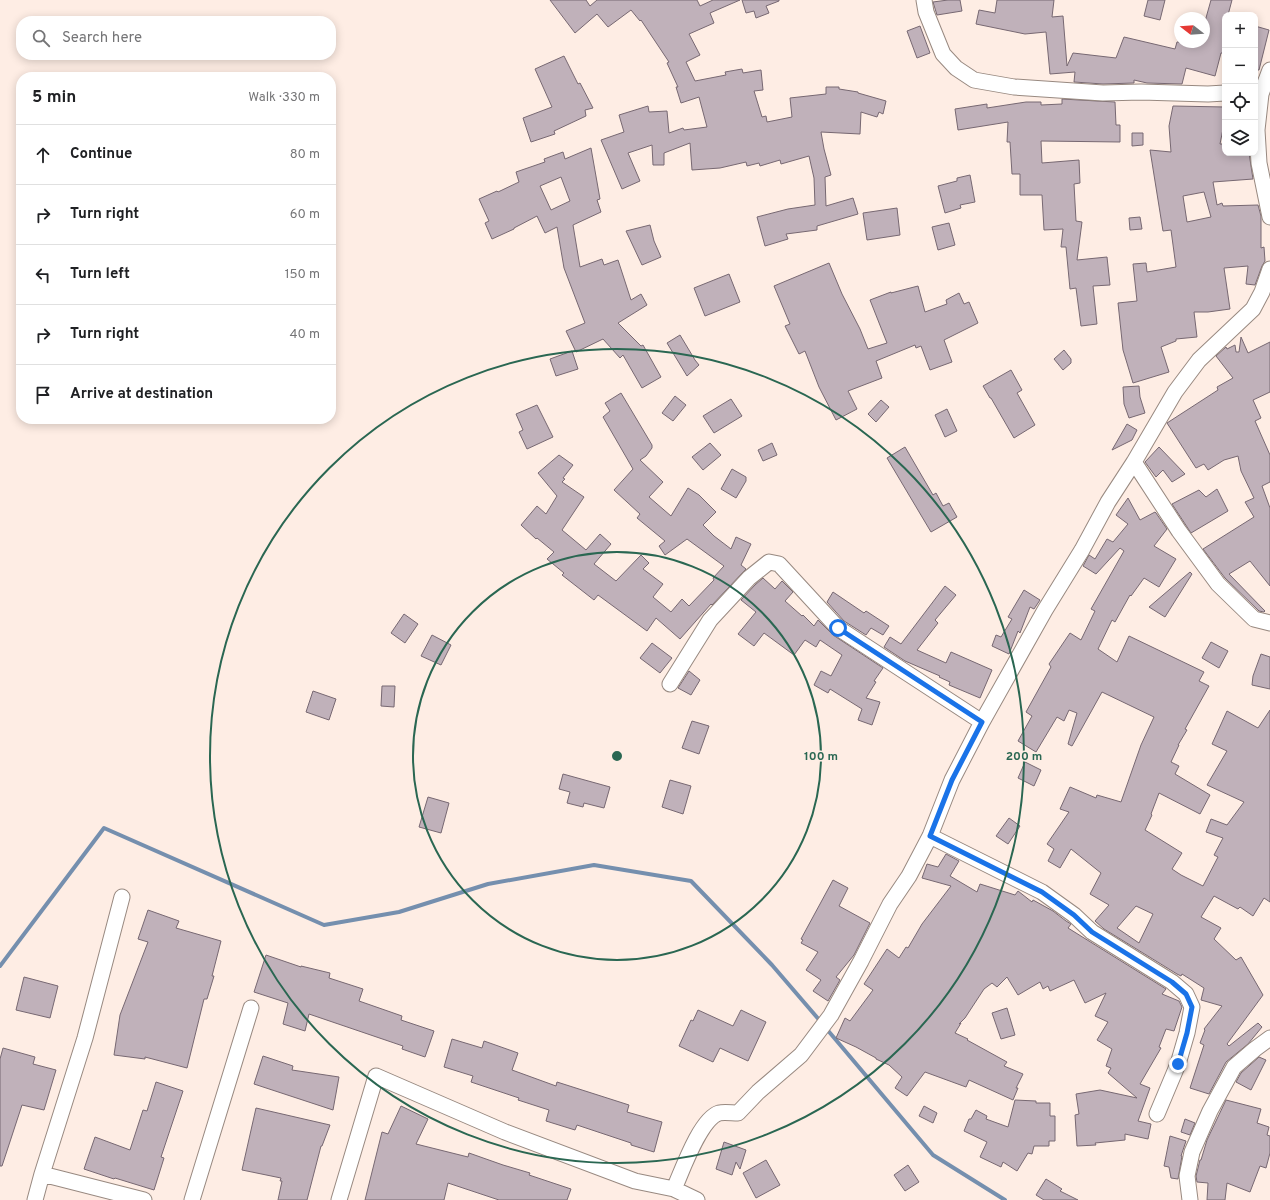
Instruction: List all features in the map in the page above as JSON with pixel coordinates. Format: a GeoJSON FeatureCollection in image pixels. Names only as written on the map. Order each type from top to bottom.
{"type":"FeatureCollection","features":[{"type":"Feature","properties":{"kind":"street"},"geometry":{"type":"LineString","coordinates":[[924,0],[926,12],[943,54],[956,68],[974,80],[1014,87],[1102,93],[1222,93]]}},
{"type":"Feature","properties":{"kind":"street"},"geometry":{"type":"LineString","coordinates":[[1258,94],[1270,70]]}},
{"type":"Feature","properties":{"kind":"street"},"geometry":{"type":"LineString","coordinates":[[1257,120],[1260,163],[1270,217]]}},
{"type":"Feature","properties":{"kind":"street"},"geometry":{"type":"LineString","coordinates":[[674,1189],[690,1150],[706,1123],[719,1113],[738,1114],[758,1092],[801,1055],[827,1020],[862,961],[890,904],[909,876],[930,836],[952,780],[982,722],[1045,610],[1082,550],[1108,502],[1134,462],[1174,392],[1199,360],[1253,309],[1266,291],[1270,269]]}},
{"type":"Feature","properties":{"kind":"street"},"geometry":{"type":"LineString","coordinates":[[1134,462],[1179,531],[1218,584],[1254,619],[1270,624]]}},
{"type":"Feature","properties":{"kind":"street"},"geometry":{"type":"LineString","coordinates":[[670,684],[710,620],[749,578],[769,562],[779,564],[838,628],[982,722]]}},
{"type":"Feature","properties":{"kind":"street"},"geometry":{"type":"LineString","coordinates":[[930,836],[1042,892],[1074,915],[1092,932],[1172,982],[1186,994],[1192,1007],[1187,1033],[1178,1064],[1157,1114]]}},
{"type":"Feature","properties":{"kind":"street"},"geometry":{"type":"LineString","coordinates":[[35,1200],[85,1038],[122,897]]}},
{"type":"Feature","properties":{"kind":"street"},"geometry":{"type":"LineString","coordinates":[[192,1200],[251,1008]]}},
{"type":"Feature","properties":{"kind":"street"},"geometry":{"type":"LineString","coordinates":[[1190,1200],[1187,1176],[1192,1152],[1210,1110],[1234,1066],[1270,1038]]}},
{"type":"Feature","properties":{"kind":"street"},"geometry":{"type":"LineString","coordinates":[[339,1200],[376,1076],[505,1132],[635,1181],[674,1189],[697,1200]]}},
{"type":"Feature","properties":{"kind":"street"},"geometry":{"type":"LineString","coordinates":[[42,1174],[144,1200]]}},
{"type":"Feature","properties":{"kind":"building"},"geometry":{"type":"Polygon","coordinates":[[[550,0],[586,0],[590,6],[597,0],[697,0],[700,6],[713,0],[740,0],[710,13],[714,23],[689,34],[700,55],[686,62],[695,81],[726,75],[725,72],[742,69],[743,73],[761,70],[763,90],[754,91],[762,117],[766,116],[767,122],[792,117],[790,98],[826,94],[826,87],[839,87],[839,89],[858,92],[886,101],[883,114],[879,112],[877,117],[861,112],[860,134],[821,132],[831,175],[825,177],[826,206],[853,198],[858,214],[817,226],[817,230],[786,234],[788,239],[765,246],[757,217],[788,209],[815,205],[814,178],[809,156],[781,164],[780,160],[760,166],[759,163],[747,166],[746,162],[720,168],[692,170],[690,143],[664,153],[664,165],[653,165],[652,145],[628,153],[640,181],[622,189],[601,140],[624,132],[619,115],[648,106],[649,112],[667,111],[669,133],[683,128],[684,130],[707,127],[699,97],[681,103],[676,87],[678,87],[667,63],[669,62],[641,20],[640,21],[631,10],[608,27],[597,14],[575,33],[550,0]]]}},
{"type":"Feature","properties":{"kind":"building"},"geometry":{"type":"Polygon","coordinates":[[[742,0],[779,1],[766,6],[769,13],[756,18],[754,11],[746,13],[742,0]]]}},
{"type":"Feature","properties":{"kind":"building"},"geometry":{"type":"Polygon","coordinates":[[[960,0],[962,11],[937,15],[933,2],[960,0]]]}},
{"type":"Feature","properties":{"kind":"building"},"geometry":{"type":"Polygon","coordinates":[[[997,0],[1054,0],[1052,17],[1063,16],[1067,66],[1073,53],[1116,58],[1124,37],[1175,49],[1210,48],[1210,12],[1208,12],[1211,0],[1232,0],[1229,12],[1222,12],[1222,53],[1215,76],[1186,68],[1182,84],[1147,83],[1134,80],[1134,83],[1103,84],[1074,82],[1075,72],[1050,74],[1046,32],[1025,34],[976,24],[979,10],[995,13],[997,0]]]}},
{"type":"Feature","properties":{"kind":"building"},"geometry":{"type":"Polygon","coordinates":[[[1148,0],[1165,0],[1160,20],[1144,16],[1148,0]]]}},
{"type":"Feature","properties":{"kind":"building"},"geometry":{"type":"Polygon","coordinates":[[[920,26],[930,53],[917,58],[907,31],[920,26]]]}},
{"type":"Feature","properties":{"kind":"building"},"geometry":{"type":"Polygon","coordinates":[[[1258,27],[1269,30],[1258,70],[1258,27]]]}},
{"type":"Feature","properties":{"kind":"building"},"geometry":{"type":"Polygon","coordinates":[[[564,56],[578,84],[580,83],[593,108],[585,110],[586,116],[554,131],[555,134],[531,142],[523,118],[552,107],[535,69],[564,56]]]}},
{"type":"Feature","properties":{"kind":"building"},"geometry":{"type":"Polygon","coordinates":[[[1062,99],[1115,102],[1116,125],[1120,125],[1120,142],[1041,141],[1042,163],[1079,160],[1080,183],[1074,184],[1076,221],[1082,222],[1077,260],[1107,257],[1110,285],[1093,286],[1097,324],[1081,326],[1076,288],[1070,289],[1066,247],[1061,247],[1063,229],[1044,230],[1042,195],[1020,195],[1020,174],[1012,174],[1010,142],[1007,142],[1008,122],[958,130],[955,109],[987,104],[987,108],[1026,102],[1041,102],[1041,105],[1062,104],[1062,99]]]}},
{"type":"Feature","properties":{"kind":"building"},"geometry":{"type":"Polygon","coordinates":[[[1173,106],[1222,107],[1222,134],[1220,144],[1222,144],[1222,156],[1249,156],[1253,179],[1213,182],[1217,205],[1222,203],[1223,206],[1258,205],[1261,216],[1261,248],[1264,247],[1265,261],[1255,285],[1246,284],[1248,266],[1224,268],[1230,309],[1194,312],[1197,337],[1176,339],[1176,341],[1161,347],[1169,372],[1133,383],[1123,350],[1118,303],[1137,301],[1133,264],[1146,263],[1147,272],[1176,267],[1171,230],[1163,231],[1150,150],[1171,152],[1169,126],[1173,106]],[[1204,192],[1183,196],[1187,222],[1211,217],[1204,192]]]}},
{"type":"Feature","properties":{"kind":"building"},"geometry":{"type":"Polygon","coordinates":[[[1132,133],[1143,133],[1143,145],[1132,146],[1132,133]]]}},
{"type":"Feature","properties":{"kind":"building"},"geometry":{"type":"Polygon","coordinates":[[[591,148],[600,199],[597,200],[601,212],[573,225],[580,267],[602,259],[604,265],[618,260],[631,300],[641,294],[647,305],[618,323],[641,346],[643,345],[661,377],[642,388],[623,355],[620,358],[603,339],[576,352],[566,331],[585,323],[564,268],[557,227],[545,233],[537,216],[492,239],[485,223],[489,221],[479,199],[519,182],[516,172],[545,162],[544,159],[563,152],[565,159],[591,148]],[[561,177],[540,186],[551,210],[570,201],[561,177]]]}},
{"type":"Feature","properties":{"kind":"building"},"geometry":{"type":"Polygon","coordinates":[[[970,175],[975,202],[960,205],[961,208],[945,213],[938,186],[957,181],[957,178],[970,175]]]}},
{"type":"Feature","properties":{"kind":"building"},"geometry":{"type":"Polygon","coordinates":[[[897,208],[900,235],[867,240],[863,213],[897,208]]]}},
{"type":"Feature","properties":{"kind":"building"},"geometry":{"type":"Polygon","coordinates":[[[1140,217],[1142,229],[1130,230],[1129,218],[1140,217]]]}},
{"type":"Feature","properties":{"kind":"building"},"geometry":{"type":"Polygon","coordinates":[[[949,223],[955,245],[938,250],[932,227],[949,223]]]}},
{"type":"Feature","properties":{"kind":"building"},"geometry":{"type":"Polygon","coordinates":[[[650,225],[654,241],[661,257],[642,265],[626,231],[650,225]]]}},
{"type":"Feature","properties":{"kind":"building"},"geometry":{"type":"Polygon","coordinates":[[[829,263],[868,349],[887,343],[870,300],[891,292],[918,286],[925,312],[947,304],[946,300],[959,293],[964,304],[969,302],[978,323],[944,340],[952,362],[930,370],[921,346],[916,348],[915,345],[876,361],[882,378],[848,391],[857,409],[836,420],[819,387],[805,351],[799,354],[785,326],[790,324],[774,286],[829,263]]]}},
{"type":"Feature","properties":{"kind":"building"},"geometry":{"type":"Polygon","coordinates":[[[729,274],[740,302],[705,316],[694,288],[729,274]]]}},
{"type":"Feature","properties":{"kind":"building"},"geometry":{"type":"Polygon","coordinates":[[[680,335],[699,365],[687,376],[667,343],[680,335]]]}},
{"type":"Feature","properties":{"kind":"building"},"geometry":{"type":"Polygon","coordinates":[[[1241,337],[1248,353],[1270,342],[1270,392],[1253,400],[1261,418],[1255,421],[1270,455],[1270,482],[1262,486],[1270,508],[1270,586],[1250,561],[1229,574],[1265,611],[1264,612],[1259,611],[1225,578],[1203,549],[1254,517],[1245,502],[1254,498],[1241,471],[1238,456],[1224,460],[1208,470],[1204,464],[1196,468],[1167,423],[1218,390],[1217,387],[1233,378],[1216,356],[1226,347],[1227,349],[1235,345],[1236,352],[1239,352],[1241,337]]]}},
{"type":"Feature","properties":{"kind":"building"},"geometry":{"type":"Polygon","coordinates":[[[1064,350],[1071,359],[1071,363],[1063,370],[1054,359],[1064,350]]]}},
{"type":"Feature","properties":{"kind":"building"},"geometry":{"type":"Polygon","coordinates":[[[572,351],[578,369],[556,376],[550,359],[572,351]]]}},
{"type":"Feature","properties":{"kind":"building"},"geometry":{"type":"Polygon","coordinates":[[[1011,370],[1022,390],[1017,393],[1035,425],[1014,438],[983,386],[1011,370]]]}},
{"type":"Feature","properties":{"kind":"building"},"geometry":{"type":"Polygon","coordinates":[[[1139,386],[1140,397],[1145,413],[1129,418],[1124,404],[1123,387],[1139,386]]]}},
{"type":"Feature","properties":{"kind":"building"},"geometry":{"type":"Polygon","coordinates":[[[621,393],[652,445],[652,448],[646,456],[640,460],[663,482],[649,497],[671,516],[688,488],[699,495],[716,512],[703,525],[714,536],[731,549],[736,537],[751,544],[741,565],[746,569],[712,605],[711,604],[680,639],[656,618],[647,631],[598,595],[594,600],[562,575],[564,573],[547,559],[554,552],[537,538],[536,539],[521,525],[537,506],[546,514],[557,496],[538,473],[559,455],[573,465],[563,478],[565,479],[562,482],[584,497],[562,530],[586,550],[600,534],[611,544],[594,564],[616,581],[641,555],[649,563],[643,569],[663,584],[653,597],[671,612],[682,599],[689,606],[714,580],[713,578],[724,566],[687,539],[665,555],[659,546],[665,541],[637,518],[640,514],[614,490],[633,469],[603,417],[610,411],[605,403],[621,393]]]}},
{"type":"Feature","properties":{"kind":"building"},"geometry":{"type":"Polygon","coordinates":[[[675,396],[686,405],[673,421],[662,413],[675,396]]]}},
{"type":"Feature","properties":{"kind":"building"},"geometry":{"type":"Polygon","coordinates":[[[731,399],[742,416],[714,433],[703,416],[731,399]]]}},
{"type":"Feature","properties":{"kind":"building"},"geometry":{"type":"Polygon","coordinates":[[[881,400],[889,407],[876,422],[868,414],[881,400]]]}},
{"type":"Feature","properties":{"kind":"building"},"geometry":{"type":"Polygon","coordinates":[[[537,405],[553,437],[527,449],[519,432],[523,430],[516,414],[537,405]]]}},
{"type":"Feature","properties":{"kind":"building"},"geometry":{"type":"Polygon","coordinates":[[[947,409],[957,431],[945,437],[935,415],[947,409]]]}},
{"type":"Feature","properties":{"kind":"building"},"geometry":{"type":"Polygon","coordinates":[[[1127,424],[1137,430],[1132,440],[1112,450],[1127,424]]]}},
{"type":"Feature","properties":{"kind":"building"},"geometry":{"type":"Polygon","coordinates":[[[710,443],[721,455],[703,470],[692,457],[710,443]]]}},
{"type":"Feature","properties":{"kind":"building"},"geometry":{"type":"Polygon","coordinates":[[[772,443],[777,455],[763,461],[758,450],[772,443]]]}},
{"type":"Feature","properties":{"kind":"building"},"geometry":{"type":"Polygon","coordinates":[[[905,447],[933,495],[936,493],[943,506],[949,503],[957,517],[931,532],[887,458],[905,447]]]}},
{"type":"Feature","properties":{"kind":"building"},"geometry":{"type":"Polygon","coordinates":[[[1159,447],[1185,474],[1172,482],[1163,470],[1156,477],[1145,462],[1159,447]]]}},
{"type":"Feature","properties":{"kind":"building"},"geometry":{"type":"Polygon","coordinates":[[[732,469],[746,477],[746,481],[736,498],[721,489],[732,469]]]}},
{"type":"Feature","properties":{"kind":"building"},"geometry":{"type":"Polygon","coordinates":[[[1217,489],[1228,511],[1191,533],[1172,504],[1199,490],[1206,497],[1217,489]]]}},
{"type":"Feature","properties":{"kind":"building"},"geometry":{"type":"Polygon","coordinates":[[[1128,498],[1140,520],[1155,512],[1167,529],[1154,546],[1176,559],[1159,587],[1144,578],[1131,596],[1130,595],[1115,622],[1112,620],[1098,649],[1117,662],[1129,636],[1204,672],[1199,681],[1209,686],[1185,729],[1187,730],[1178,745],[1171,762],[1179,766],[1175,774],[1210,795],[1200,814],[1159,793],[1151,814],[1152,815],[1145,830],[1182,853],[1172,869],[1203,886],[1218,857],[1214,855],[1223,838],[1206,832],[1211,819],[1227,825],[1244,802],[1207,785],[1227,751],[1212,744],[1227,711],[1258,728],[1270,710],[1270,902],[1264,898],[1253,916],[1240,907],[1238,909],[1214,896],[1201,917],[1221,928],[1214,939],[1236,960],[1241,957],[1263,995],[1227,1044],[1229,1046],[1258,1023],[1262,1027],[1248,1044],[1226,1062],[1209,1094],[1190,1088],[1204,1045],[1200,1043],[1205,1030],[1204,1029],[1222,1006],[1201,1000],[1204,988],[1182,974],[1181,976],[1177,974],[1104,929],[1095,921],[1109,905],[1090,894],[1101,873],[1071,849],[1060,868],[1048,861],[1054,849],[1047,844],[1069,812],[1060,809],[1070,787],[1096,798],[1097,795],[1121,802],[1141,745],[1154,717],[1102,692],[1072,746],[1068,744],[1077,713],[1069,710],[1064,721],[1057,717],[1036,752],[1018,741],[1032,716],[1026,712],[1051,667],[1049,664],[1070,633],[1081,640],[1095,611],[1091,609],[1124,551],[1120,548],[1096,574],[1083,566],[1089,555],[1095,559],[1107,539],[1113,542],[1128,524],[1116,515],[1128,498]],[[1136,906],[1117,928],[1139,943],[1153,914],[1136,906]]]}},
{"type":"Feature","properties":{"kind":"building"},"geometry":{"type":"Polygon","coordinates":[[[1190,572],[1192,574],[1165,617],[1149,607],[1190,572]]]}},
{"type":"Feature","properties":{"kind":"building"},"geometry":{"type":"Polygon","coordinates":[[[763,578],[775,589],[782,581],[793,592],[785,601],[802,616],[803,615],[814,626],[818,620],[833,635],[883,668],[874,681],[876,682],[866,698],[880,702],[872,725],[858,720],[862,709],[830,689],[828,693],[814,685],[821,671],[831,676],[842,655],[820,640],[816,647],[805,640],[794,655],[764,633],[754,646],[738,634],[756,612],[741,600],[763,578]]]}},
{"type":"Feature","properties":{"kind":"building"},"geometry":{"type":"Polygon","coordinates":[[[945,586],[956,595],[935,620],[938,623],[917,650],[946,663],[951,652],[992,670],[980,698],[949,685],[950,682],[939,677],[940,676],[905,661],[884,647],[890,637],[901,644],[945,586]]]}},
{"type":"Feature","properties":{"kind":"building"},"geometry":{"type":"Polygon","coordinates":[[[1024,590],[1040,600],[1034,609],[1030,607],[1020,633],[1018,631],[1009,654],[992,646],[996,635],[1001,637],[1012,619],[1008,617],[1024,590]]]}},
{"type":"Feature","properties":{"kind":"building"},"geometry":{"type":"Polygon","coordinates":[[[833,592],[864,613],[866,611],[889,626],[883,635],[871,628],[866,635],[844,621],[827,602],[833,592]]]}},
{"type":"Feature","properties":{"kind":"building"},"geometry":{"type":"Polygon","coordinates":[[[404,614],[418,624],[405,643],[391,633],[404,614]]]}},
{"type":"Feature","properties":{"kind":"building"},"geometry":{"type":"Polygon","coordinates":[[[432,635],[451,645],[441,665],[421,656],[432,635]]]}},
{"type":"Feature","properties":{"kind":"building"},"geometry":{"type":"Polygon","coordinates":[[[1211,642],[1228,651],[1219,668],[1202,658],[1211,642]]]}},
{"type":"Feature","properties":{"kind":"building"},"geometry":{"type":"Polygon","coordinates":[[[652,643],[672,658],[660,673],[640,658],[652,643]]]}},
{"type":"Feature","properties":{"kind":"building"},"geometry":{"type":"Polygon","coordinates":[[[1261,654],[1270,657],[1270,689],[1252,685],[1253,676],[1261,654]]]}},
{"type":"Feature","properties":{"kind":"building"},"geometry":{"type":"Polygon","coordinates":[[[689,671],[700,680],[691,695],[678,688],[689,671]]]}},
{"type":"Feature","properties":{"kind":"building"},"geometry":{"type":"Polygon","coordinates":[[[382,686],[395,686],[394,707],[381,706],[382,686]]]}},
{"type":"Feature","properties":{"kind":"building"},"geometry":{"type":"Polygon","coordinates":[[[313,691],[336,699],[329,720],[306,712],[313,691]]]}},
{"type":"Feature","properties":{"kind":"building"},"geometry":{"type":"Polygon","coordinates":[[[692,721],[709,726],[699,754],[682,748],[692,721]]]}},
{"type":"Feature","properties":{"kind":"building"},"geometry":{"type":"Polygon","coordinates":[[[1025,762],[1041,770],[1034,786],[1018,778],[1025,762]]]}},
{"type":"Feature","properties":{"kind":"building"},"geometry":{"type":"Polygon","coordinates":[[[563,774],[610,787],[604,808],[584,803],[583,807],[567,803],[570,792],[559,789],[563,774]]]}},
{"type":"Feature","properties":{"kind":"building"},"geometry":{"type":"Polygon","coordinates":[[[670,780],[691,786],[683,814],[662,807],[670,780]]]}},
{"type":"Feature","properties":{"kind":"building"},"geometry":{"type":"Polygon","coordinates":[[[428,797],[449,803],[441,833],[419,827],[428,797]]]}},
{"type":"Feature","properties":{"kind":"building"},"geometry":{"type":"Polygon","coordinates":[[[1009,818],[1020,826],[1008,844],[996,836],[1009,818]]]}},
{"type":"Feature","properties":{"kind":"building"},"geometry":{"type":"Polygon","coordinates":[[[946,854],[959,861],[950,876],[977,892],[980,884],[1015,895],[1018,891],[1032,902],[1033,900],[1053,911],[1071,924],[1068,928],[1166,989],[1162,994],[1179,1001],[1182,1007],[1174,1031],[1166,1029],[1159,1047],[1161,1048],[1140,1084],[1150,1088],[1138,1121],[1151,1124],[1148,1139],[1125,1134],[1125,1140],[1095,1143],[1096,1145],[1077,1146],[1075,1115],[1079,1114],[1076,1094],[1100,1090],[1137,1098],[1108,1073],[1111,1068],[1106,1066],[1112,1049],[1097,1040],[1108,1022],[1095,1016],[1106,993],[1085,1003],[1074,980],[1050,991],[1048,986],[1043,989],[1040,982],[1018,995],[1007,977],[997,987],[992,983],[984,989],[965,1018],[959,1024],[961,1023],[955,1033],[1007,1062],[1004,1066],[1023,1074],[1016,1088],[1018,1088],[1013,1100],[969,1080],[966,1087],[925,1072],[907,1096],[895,1088],[902,1077],[889,1065],[836,1038],[845,1018],[850,1021],[873,990],[864,984],[887,949],[899,958],[906,947],[908,948],[922,924],[951,886],[922,878],[927,864],[938,867],[946,854]]]}},
{"type":"Feature","properties":{"kind":"building"},"geometry":{"type":"Polygon","coordinates":[[[833,880],[848,888],[839,906],[870,923],[854,955],[836,977],[840,980],[828,1001],[813,991],[821,980],[806,970],[818,952],[801,943],[803,940],[801,939],[833,880]]]}},
{"type":"Feature","properties":{"kind":"building"},"geometry":{"type":"Polygon","coordinates":[[[148,910],[179,921],[176,928],[221,941],[212,976],[214,976],[207,999],[204,999],[187,1068],[145,1057],[145,1059],[114,1055],[120,1015],[148,942],[138,939],[148,910]]]}},
{"type":"Feature","properties":{"kind":"building"},"geometry":{"type":"Polygon","coordinates":[[[266,955],[301,967],[330,973],[329,978],[363,989],[359,1001],[402,1016],[401,1020],[434,1031],[425,1057],[402,1049],[403,1046],[309,1014],[305,1031],[283,1024],[288,1003],[254,992],[266,955]]]}},
{"type":"Feature","properties":{"kind":"building"},"geometry":{"type":"Polygon","coordinates":[[[24,977],[58,986],[50,1018],[16,1010],[24,977]]]}},
{"type":"Feature","properties":{"kind":"building"},"geometry":{"type":"Polygon","coordinates":[[[1007,1008],[1015,1035],[1001,1039],[992,1013],[1007,1008]]]}},
{"type":"Feature","properties":{"kind":"building"},"geometry":{"type":"Polygon","coordinates":[[[698,1010],[733,1026],[741,1010],[766,1022],[748,1061],[720,1048],[713,1062],[679,1046],[691,1020],[693,1021],[698,1010]]]}},
{"type":"Feature","properties":{"kind":"building"},"geometry":{"type":"Polygon","coordinates":[[[452,1039],[482,1048],[484,1041],[518,1053],[512,1070],[556,1086],[557,1082],[629,1105],[627,1112],[662,1122],[654,1152],[577,1125],[575,1130],[546,1121],[549,1110],[471,1082],[473,1076],[444,1067],[452,1039]]]}},
{"type":"Feature","properties":{"kind":"building"},"geometry":{"type":"Polygon","coordinates":[[[3,1048],[35,1057],[33,1064],[56,1070],[44,1110],[22,1105],[2,1166],[0,1166],[0,1059],[3,1048]]]}},
{"type":"Feature","properties":{"kind":"building"},"geometry":{"type":"Polygon","coordinates":[[[263,1056],[293,1066],[292,1070],[339,1077],[333,1110],[254,1084],[263,1056]]]}},
{"type":"Feature","properties":{"kind":"building"},"geometry":{"type":"Polygon","coordinates":[[[1259,1057],[1266,1060],[1251,1090],[1236,1082],[1241,1073],[1259,1057]]]}},
{"type":"Feature","properties":{"kind":"building"},"geometry":{"type":"Polygon","coordinates":[[[156,1082],[183,1091],[161,1157],[164,1158],[154,1190],[84,1169],[95,1137],[130,1150],[143,1110],[147,1111],[156,1082]]]}},
{"type":"Feature","properties":{"kind":"building"},"geometry":{"type":"Polygon","coordinates":[[[1015,1100],[1050,1103],[1050,1116],[1055,1116],[1055,1141],[1049,1141],[1049,1146],[1034,1146],[1032,1154],[1028,1153],[1017,1171],[1003,1162],[1001,1167],[980,1157],[987,1142],[964,1131],[969,1119],[971,1119],[976,1110],[987,1116],[986,1119],[1008,1127],[1015,1100]]]}},
{"type":"Feature","properties":{"kind":"building"},"geometry":{"type":"Polygon","coordinates":[[[1226,1100],[1261,1109],[1257,1123],[1269,1127],[1267,1135],[1270,1136],[1270,1153],[1266,1168],[1260,1166],[1250,1192],[1227,1183],[1225,1200],[1207,1200],[1208,1183],[1197,1182],[1196,1176],[1207,1140],[1226,1100]]]}},
{"type":"Feature","properties":{"kind":"building"},"geometry":{"type":"Polygon","coordinates":[[[401,1106],[428,1119],[416,1144],[468,1157],[469,1153],[530,1173],[529,1175],[571,1189],[567,1200],[499,1200],[448,1183],[444,1200],[365,1200],[382,1132],[388,1134],[401,1106]]]}},
{"type":"Feature","properties":{"kind":"building"},"geometry":{"type":"Polygon","coordinates":[[[924,1106],[937,1113],[933,1123],[919,1116],[924,1106]]]}},
{"type":"Feature","properties":{"kind":"building"},"geometry":{"type":"Polygon","coordinates":[[[256,1108],[330,1125],[321,1146],[307,1200],[278,1200],[282,1181],[280,1181],[281,1178],[242,1170],[256,1108]]]}},
{"type":"Feature","properties":{"kind":"building"},"geometry":{"type":"Polygon","coordinates":[[[1185,1119],[1195,1123],[1190,1135],[1181,1132],[1185,1119]]]}},
{"type":"Feature","properties":{"kind":"building"},"geometry":{"type":"Polygon","coordinates":[[[1170,1136],[1186,1141],[1181,1156],[1178,1179],[1171,1178],[1169,1167],[1164,1166],[1170,1136]]]}},
{"type":"Feature","properties":{"kind":"building"},"geometry":{"type":"Polygon","coordinates":[[[724,1142],[746,1150],[740,1169],[736,1162],[732,1175],[716,1169],[724,1142]]]}},
{"type":"Feature","properties":{"kind":"building"},"geometry":{"type":"Polygon","coordinates":[[[766,1160],[780,1185],[756,1198],[743,1173],[766,1160]]]}},
{"type":"Feature","properties":{"kind":"building"},"geometry":{"type":"Polygon","coordinates":[[[908,1165],[919,1182],[905,1191],[894,1175],[908,1165]]]}},
{"type":"Feature","properties":{"kind":"building"},"geometry":{"type":"Polygon","coordinates":[[[1046,1179],[1062,1189],[1060,1191],[1078,1200],[1044,1200],[1036,1195],[1046,1179]]]}},
{"type":"Feature","properties":{"kind":"waterway"},"geometry":{"type":"LineString","coordinates":[[0,966],[104,828],[324,925],[399,912],[488,884],[594,865],[691,881],[772,965],[821,1022]]}},
{"type":"Feature","properties":{"kind":"waterway"},"geometry":{"type":"LineString","coordinates":[[825,1027],[933,1155],[1005,1200]]}},
{"type":"Feature","properties":{"kind":"route"},"geometry":{"type":"LineString","coordinates":[[838,628],[982,722],[952,780],[930,836],[1042,892],[1074,915],[1092,932],[1172,982],[1186,994],[1192,1007],[1187,1033],[1178,1064]]}}]}
